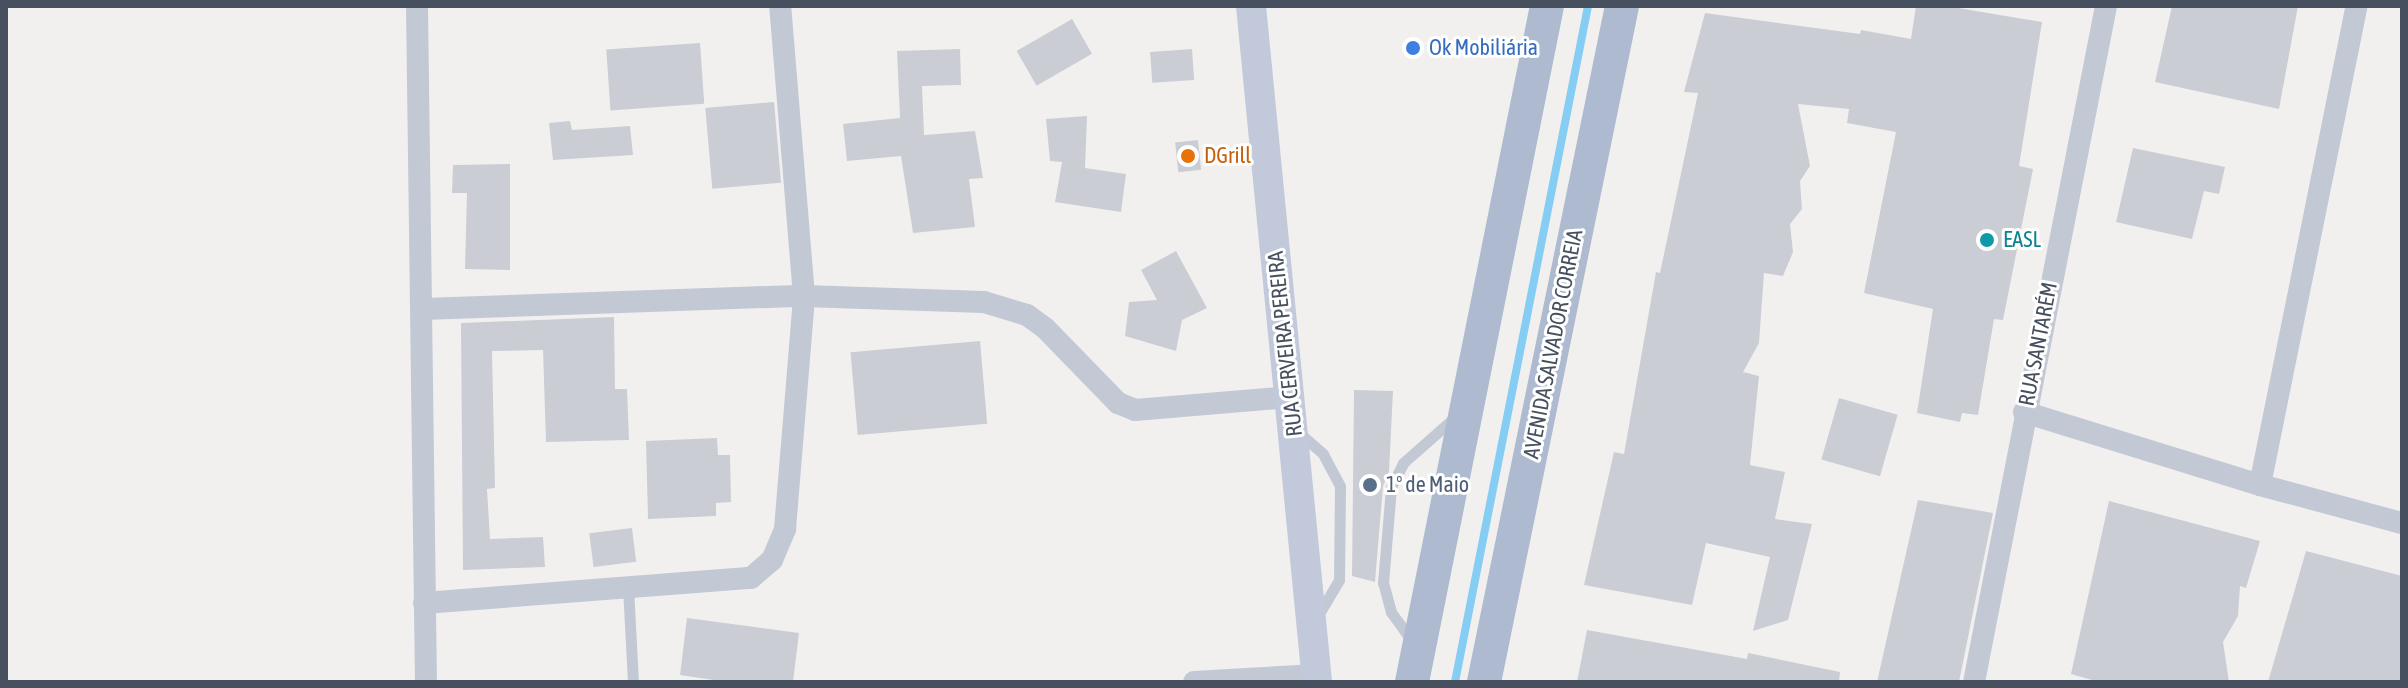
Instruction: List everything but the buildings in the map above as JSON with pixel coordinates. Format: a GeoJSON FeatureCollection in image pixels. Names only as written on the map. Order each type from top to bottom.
{"type":"FeatureCollection","features":[{"type":"Feature","properties":{"kind":"main road","name":"RUA CERVEIRA PEREIRA"},"geometry":{"type":"LineString","coordinates":[[1251,6],[1295,429],[1310,627],[1317,678]]}},
{"type":"Feature","properties":{"kind":"main road"},"geometry":{"type":"LineString","coordinates":[[1412,682],[1547,6]]}},
{"type":"Feature","properties":{"kind":"main road","name":"AVENIDA SALVADOR CORREIA"},"geometry":{"type":"LineString","coordinates":[[1484,682],[1622,6]]}},
{"type":"Feature","properties":{"kind":"street"},"geometry":{"type":"LineString","coordinates":[[417,6],[426,682]]}},
{"type":"Feature","properties":{"kind":"street"},"geometry":{"type":"LineString","coordinates":[[424,603],[751,578],[772,560],[785,529],[804,296],[780,6]]}},
{"type":"Feature","properties":{"kind":"street","name":"RUA SANTARÉM"},"geometry":{"type":"LineString","coordinates":[[1974,682],[2024,412],[2106,6]]}},
{"type":"Feature","properties":{"kind":"street"},"geometry":{"type":"LineString","coordinates":[[2260,485],[2357,6]]}},
{"type":"Feature","properties":{"kind":"street"},"geometry":{"type":"LineString","coordinates":[[423,309],[804,296],[984,302],[1027,315],[1045,328],[1118,403],[1135,410],[1291,397]]}},
{"type":"Feature","properties":{"kind":"street"},"geometry":{"type":"LineString","coordinates":[[2024,412],[2260,485],[2402,523]]}},
{"type":"Feature","properties":{"kind":"street"},"geometry":{"type":"LineString","coordinates":[[1194,682],[1317,678]]}},
{"type":"Feature","properties":{"kind":"lane"},"geometry":{"type":"LineString","coordinates":[[1419,649],[1391,612],[1383,583],[1391,487],[1403,463],[1467,405]]}},
{"type":"Feature","properties":{"kind":"lane"},"geometry":{"type":"LineString","coordinates":[[1295,429],[1323,454],[1340,486],[1339,580],[1310,627]]}},
{"type":"Feature","properties":{"kind":"lane"},"geometry":{"type":"LineString","coordinates":[[628,587],[633,682]]}},
{"type":"Feature","properties":{"kind":"waterway"},"geometry":{"type":"LineString","coordinates":[[1455,682],[1588,6]]}},
{"type":"Feature","properties":{"kind":"place","name":"Ok Mobiliária"},"geometry":{"type":"Point","coordinates":[1413,48]}},
{"type":"Feature","properties":{"kind":"place","name":"DGrill"},"geometry":{"type":"Point","coordinates":[1188,156]}},
{"type":"Feature","properties":{"kind":"place","name":"EASL"},"geometry":{"type":"Point","coordinates":[1987,240]}},
{"type":"Feature","properties":{"kind":"place","name":"1º de Maio"},"geometry":{"type":"Point","coordinates":[1370,485]}}]}
